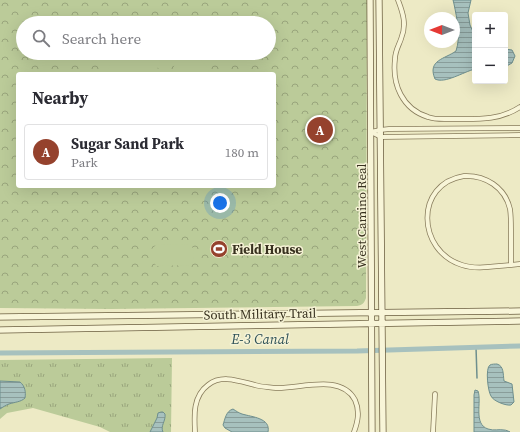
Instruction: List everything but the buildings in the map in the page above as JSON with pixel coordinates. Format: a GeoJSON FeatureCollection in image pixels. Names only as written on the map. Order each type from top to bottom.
{"type":"FeatureCollection","features":[{"type":"Feature","properties":{"kind":"street","name":"West Camino Real"},"geometry":{"type":"LineString","coordinates":[[370,0],[372,432]]}},
{"type":"Feature","properties":{"kind":"street","name":"West Camino Real"},"geometry":{"type":"LineString","coordinates":[[379,0],[383,432]]}},
{"type":"Feature","properties":{"kind":"street"},"geometry":{"type":"LineString","coordinates":[[398,0],[403,14],[404,24],[403,34],[395,58],[395,79],[401,96],[409,107],[424,116],[442,119],[492,118],[506,115],[520,107]]}},
{"type":"Feature","properties":{"kind":"street"},"geometry":{"type":"LineString","coordinates":[[371,132],[380,130],[520,128]]}},
{"type":"Feature","properties":{"kind":"street"},"geometry":{"type":"LineString","coordinates":[[371,132],[380,137],[520,135]]}},
{"type":"Feature","properties":{"kind":"street"},"geometry":{"type":"LineString","coordinates":[[511,264],[510,212],[508,202],[500,190],[488,180],[474,176],[459,177],[450,180],[441,186],[432,198],[428,207],[427,217],[430,234],[439,250],[450,259],[466,266],[480,267],[520,264]]}},
{"type":"Feature","properties":{"kind":"street","name":"South Military Trail"},"geometry":{"type":"LineString","coordinates":[[0,317],[520,311]]}},
{"type":"Feature","properties":{"kind":"street","name":"South Military Trail"},"geometry":{"type":"LineString","coordinates":[[0,330],[520,321]]}},
{"type":"Feature","properties":{"kind":"street"},"geometry":{"type":"LineString","coordinates":[[195,432],[195,406],[197,399],[200,393],[208,385],[221,379],[232,379],[276,388],[321,384],[335,385],[345,389],[355,400],[358,414],[354,432]]}},
{"type":"Feature","properties":{"kind":"street"},"geometry":{"type":"LineString","coordinates":[[434,432],[435,394]]}},
{"type":"Feature","properties":{"kind":"green space"},"geometry":{"type":"Polygon","coordinates":[[[0,0],[367,0],[366,298],[363,304],[357,306],[111,309],[0,308],[0,0]]]}},
{"type":"Feature","properties":{"kind":"green space"},"geometry":{"type":"Polygon","coordinates":[[[112,60],[160,60],[157,72],[107,72],[112,60]]]}},
{"type":"Feature","properties":{"kind":"green space"},"geometry":{"type":"Polygon","coordinates":[[[176,60],[201,60],[209,72],[172,72],[176,60]]]}},
{"type":"Feature","properties":{"kind":"green space"},"geometry":{"type":"Polygon","coordinates":[[[188,244],[193,248],[194,253],[194,258],[189,265],[157,266],[152,261],[152,249],[156,245],[188,244]]]}},
{"type":"Feature","properties":{"kind":"green space"},"geometry":{"type":"Polygon","coordinates":[[[172,358],[171,432],[110,432],[100,427],[33,408],[7,413],[0,419],[0,360],[172,358]]]}},
{"type":"Feature","properties":{"kind":"water"},"geometry":{"type":"Polygon","coordinates":[[[453,0],[471,0],[468,13],[472,29],[472,70],[449,79],[435,79],[433,68],[435,64],[442,58],[452,54],[456,51],[456,48],[460,48],[460,12],[455,12],[453,0]]]}},
{"type":"Feature","properties":{"kind":"water"},"geometry":{"type":"Polygon","coordinates":[[[508,49],[512,50],[515,56],[512,63],[508,65],[508,49]]]}},
{"type":"Feature","properties":{"kind":"water"},"geometry":{"type":"Polygon","coordinates":[[[492,364],[497,364],[502,368],[504,381],[512,384],[514,402],[511,405],[500,403],[492,398],[490,394],[488,385],[488,367],[492,364]]]}},
{"type":"Feature","properties":{"kind":"water"},"geometry":{"type":"Polygon","coordinates":[[[0,381],[20,382],[25,389],[25,398],[8,404],[0,409],[0,381]]]}},
{"type":"Feature","properties":{"kind":"water"},"geometry":{"type":"Polygon","coordinates":[[[475,390],[478,391],[479,418],[483,426],[490,430],[505,430],[510,432],[474,432],[475,390]]]}},
{"type":"Feature","properties":{"kind":"water"},"geometry":{"type":"Polygon","coordinates":[[[233,409],[241,414],[255,417],[264,421],[267,424],[268,432],[232,432],[225,428],[223,425],[226,416],[233,409]]]}},
{"type":"Feature","properties":{"kind":"water"},"geometry":{"type":"Polygon","coordinates":[[[161,412],[165,414],[162,428],[163,432],[150,432],[158,413],[161,412]]]}},
{"type":"Feature","properties":{"kind":"waterway","name":"E-3 Canal"},"geometry":{"type":"LineString","coordinates":[[0,353],[357,351],[520,346]]}},
{"type":"Feature","properties":{"kind":"waterway"},"geometry":{"type":"LineString","coordinates":[[476,347],[477,378]]}},
{"type":"Feature","properties":{"kind":"place","name":"Sugar Sand Park"},"geometry":{"type":"Point","coordinates":[320,130]}},
{"type":"Feature","properties":{"kind":"place","name":"Field House"},"geometry":{"type":"Point","coordinates":[219,249]}}]}
